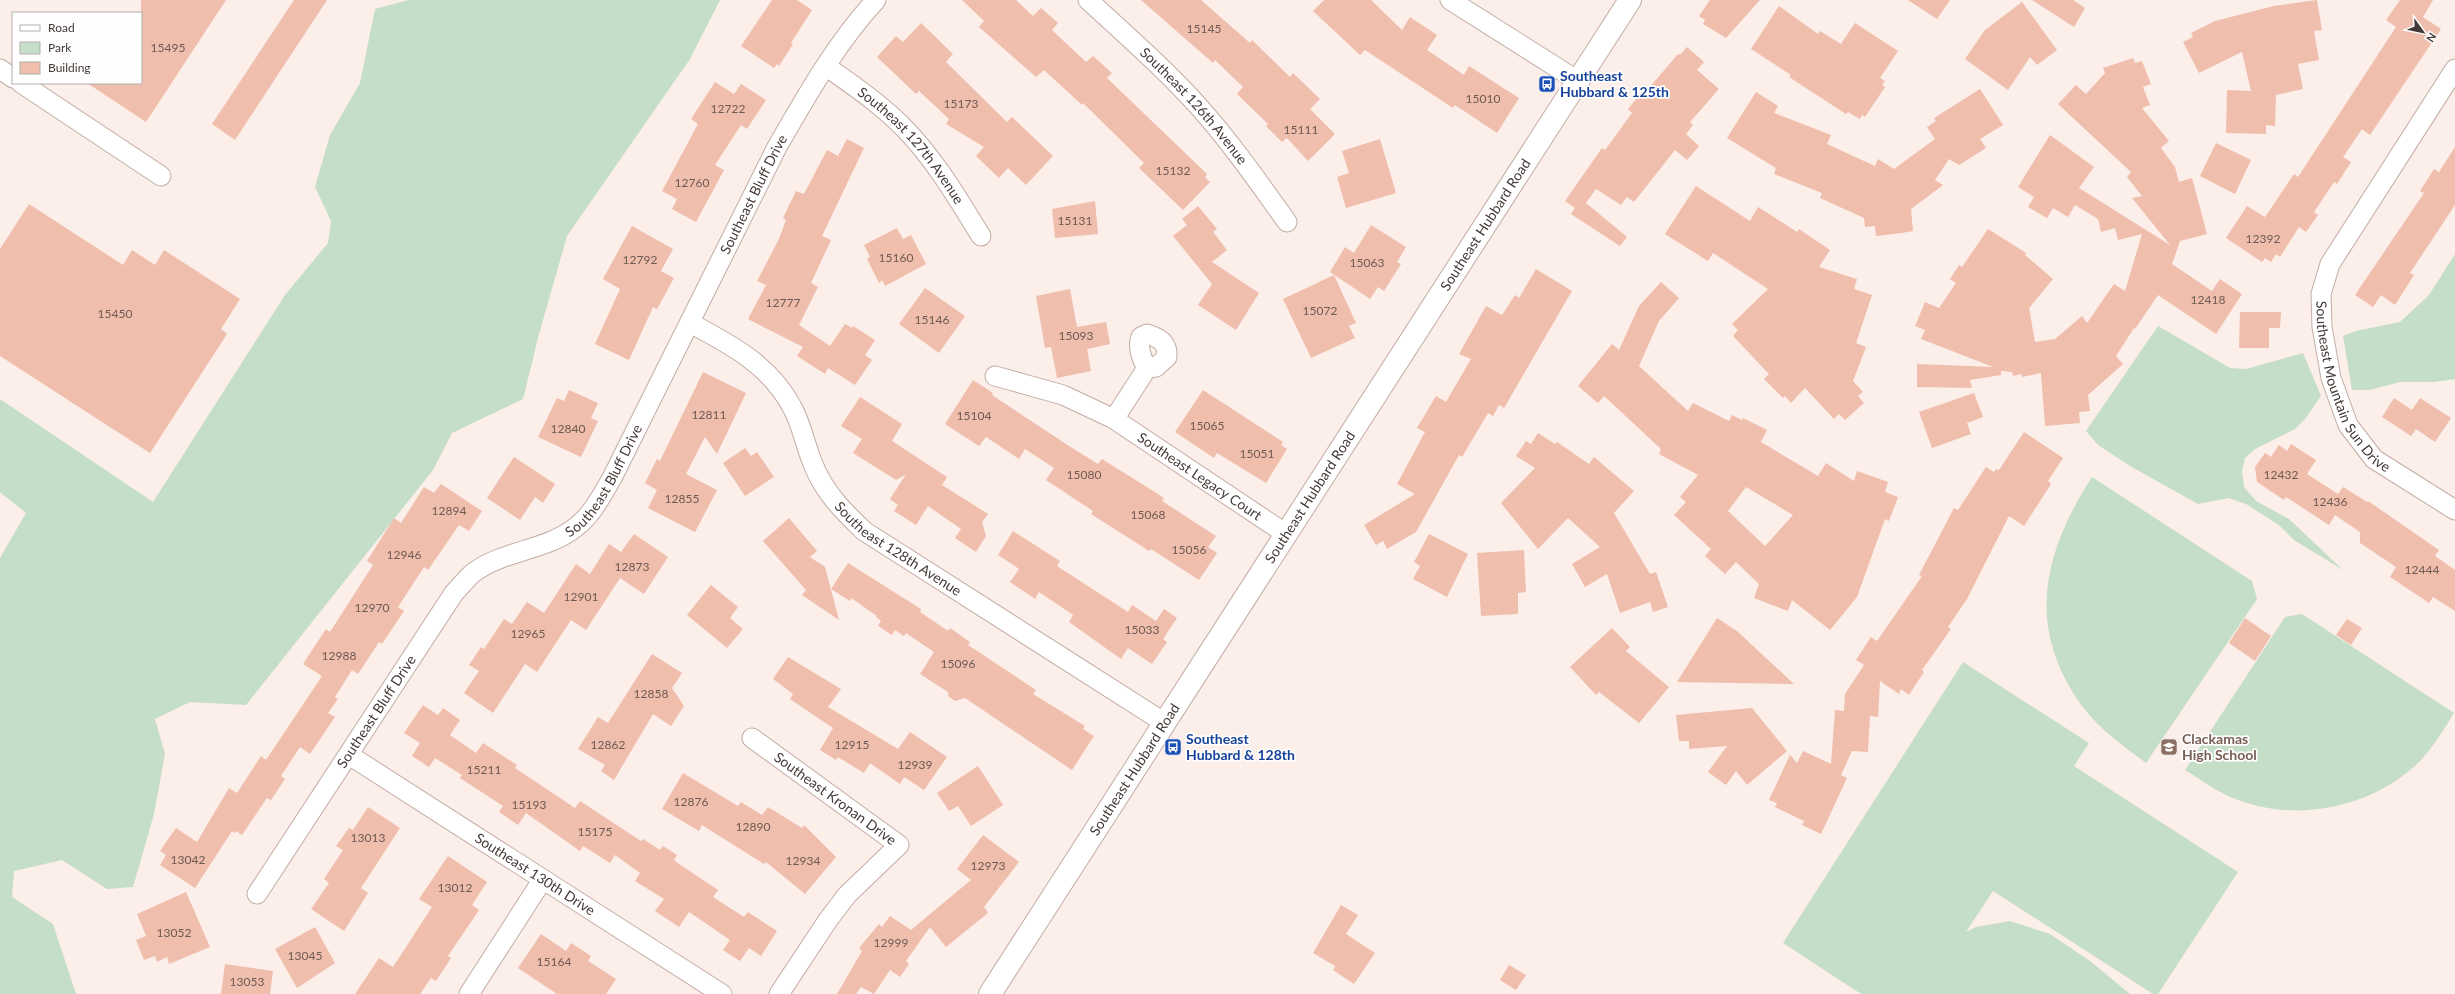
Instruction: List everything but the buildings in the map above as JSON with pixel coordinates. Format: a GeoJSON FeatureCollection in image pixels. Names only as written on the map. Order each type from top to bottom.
{"type":"FeatureCollection","features":[{"type":"Feature","properties":{"kind":"main road","name":"Southeast Hubbard Road"},"geometry":{"type":"LineString","coordinates":[[990,994],[1630,0]]}},
{"type":"Feature","properties":{"kind":"street","name":"Southeast Bluff Drive"},"geometry":{"type":"LineString","coordinates":[[257,894],[454,593],[473,573],[496,561],[556,540],[577,527],[596,505],[612,478],[777,147],[800,106],[876,0]]}},
{"type":"Feature","properties":{"kind":"street","name":"Southeast 126th Avenue"},"geometry":{"type":"LineString","coordinates":[[1088,0],[1156,62],[1200,108],[1243,162],[1287,222]]}},
{"type":"Feature","properties":{"kind":"street"},"geometry":{"type":"LineString","coordinates":[[1450,0],[1578,81]]}},
{"type":"Feature","properties":{"kind":"street","name":"Southeast 127th Avenue"},"geometry":{"type":"LineString","coordinates":[[827,67],[880,106],[906,130],[942,175],[981,236]]}},
{"type":"Feature","properties":{"kind":"street"},"geometry":{"type":"LineString","coordinates":[[0,69],[12,77]]}},
{"type":"Feature","properties":{"kind":"street","name":"Southeast Mountain Sun Drive"},"geometry":{"type":"LineString","coordinates":[[2455,69],[2330,264],[2321,294],[2322,327],[2330,378],[2348,425],[2374,459],[2455,510]]}},
{"type":"Feature","properties":{"kind":"street"},"geometry":{"type":"LineString","coordinates":[[23,84],[161,176]]}},
{"type":"Feature","properties":{"kind":"street","name":"Southeast 128th Avenue"},"geometry":{"type":"LineString","coordinates":[[690,323],[734,346],[761,366],[779,386],[792,406],[813,464],[826,489],[841,509],[864,531],[1165,722]]}},
{"type":"Feature","properties":{"kind":"street"},"geometry":{"type":"LineString","coordinates":[[1114,419],[1147,368]]}},
{"type":"Feature","properties":{"kind":"street","name":"Southeast Legacy Court"},"geometry":{"type":"LineString","coordinates":[[995,376],[1063,395],[1114,419],[1286,534]]}},
{"type":"Feature","properties":{"kind":"street","name":"Southeast Kronan Drive"},"geometry":{"type":"LineString","coordinates":[[752,738],[899,845],[847,895],[828,920],[779,994]]}},
{"type":"Feature","properties":{"kind":"street","name":"Southeast 130th Drive"},"geometry":{"type":"LineString","coordinates":[[349,755],[722,994]]}},
{"type":"Feature","properties":{"kind":"street"},"geometry":{"type":"LineString","coordinates":[[469,994],[543,879]]}},
{"type":"Feature","properties":{"kind":"green space"},"geometry":{"type":"Polygon","coordinates":[[[409,0],[720,0],[690,59],[567,236],[539,334],[523,399],[452,433],[433,470],[246,705],[190,702],[155,719],[165,754],[154,814],[133,887],[107,889],[62,860],[14,871],[12,897],[53,924],[76,994],[0,994],[0,558],[26,513],[0,492],[0,399],[153,502],[285,295],[328,243],[331,221],[315,187],[330,135],[360,83],[375,9],[409,0]]]}},
{"type":"Feature","properties":{"kind":"green space"},"geometry":{"type":"Polygon","coordinates":[[[2455,254],[2455,379],[2434,382],[2400,382],[2370,390],[2352,390],[2343,336],[2356,331],[2400,322],[2429,295],[2455,254]]]}},
{"type":"Feature","properties":{"kind":"green space"},"geometry":{"type":"Polygon","coordinates":[[[2158,326],[2230,368],[2246,369],[2303,353],[2321,396],[2305,419],[2295,429],[2255,449],[2245,458],[2242,471],[2244,487],[2256,501],[2289,519],[2343,570],[2294,540],[2280,526],[2248,505],[2229,498],[2198,504],[2130,466],[2098,445],[2086,431],[2158,326]]]}},
{"type":"Feature","properties":{"kind":"green space"},"geometry":{"type":"Polygon","coordinates":[[[2092,477],[2252,581],[2257,599],[2146,763],[2104,730],[2082,706],[2064,677],[2053,648],[2047,619],[2047,590],[2052,562],[2062,534],[2075,505],[2092,477]]]}},
{"type":"Feature","properties":{"kind":"green space"},"geometry":{"type":"Polygon","coordinates":[[[2302,614],[2454,713],[2426,755],[2402,776],[2381,790],[2357,800],[2333,807],[2307,810],[2282,810],[2257,806],[2227,795],[2185,770],[2285,617],[2302,614]]]}},
{"type":"Feature","properties":{"kind":"green space"},"geometry":{"type":"Polygon","coordinates":[[[1963,662],[2089,743],[2074,766],[2238,872],[2158,994],[2153,994],[1993,891],[1966,932],[1976,927],[2010,921],[2050,934],[2090,961],[2130,994],[1861,994],[1783,943],[1963,662]]]}},
{"type":"Feature","properties":{"kind":"place","name":"Southeast Hubbard & 125th"},"geometry":{"type":"Point","coordinates":[1547,84]}},
{"type":"Feature","properties":{"kind":"place","name":"Southeast Hubbard & 128th"},"geometry":{"type":"Point","coordinates":[1173,747]}},
{"type":"Feature","properties":{"kind":"place","name":"Clackamas High School"},"geometry":{"type":"Point","coordinates":[2169,747]}}]}
